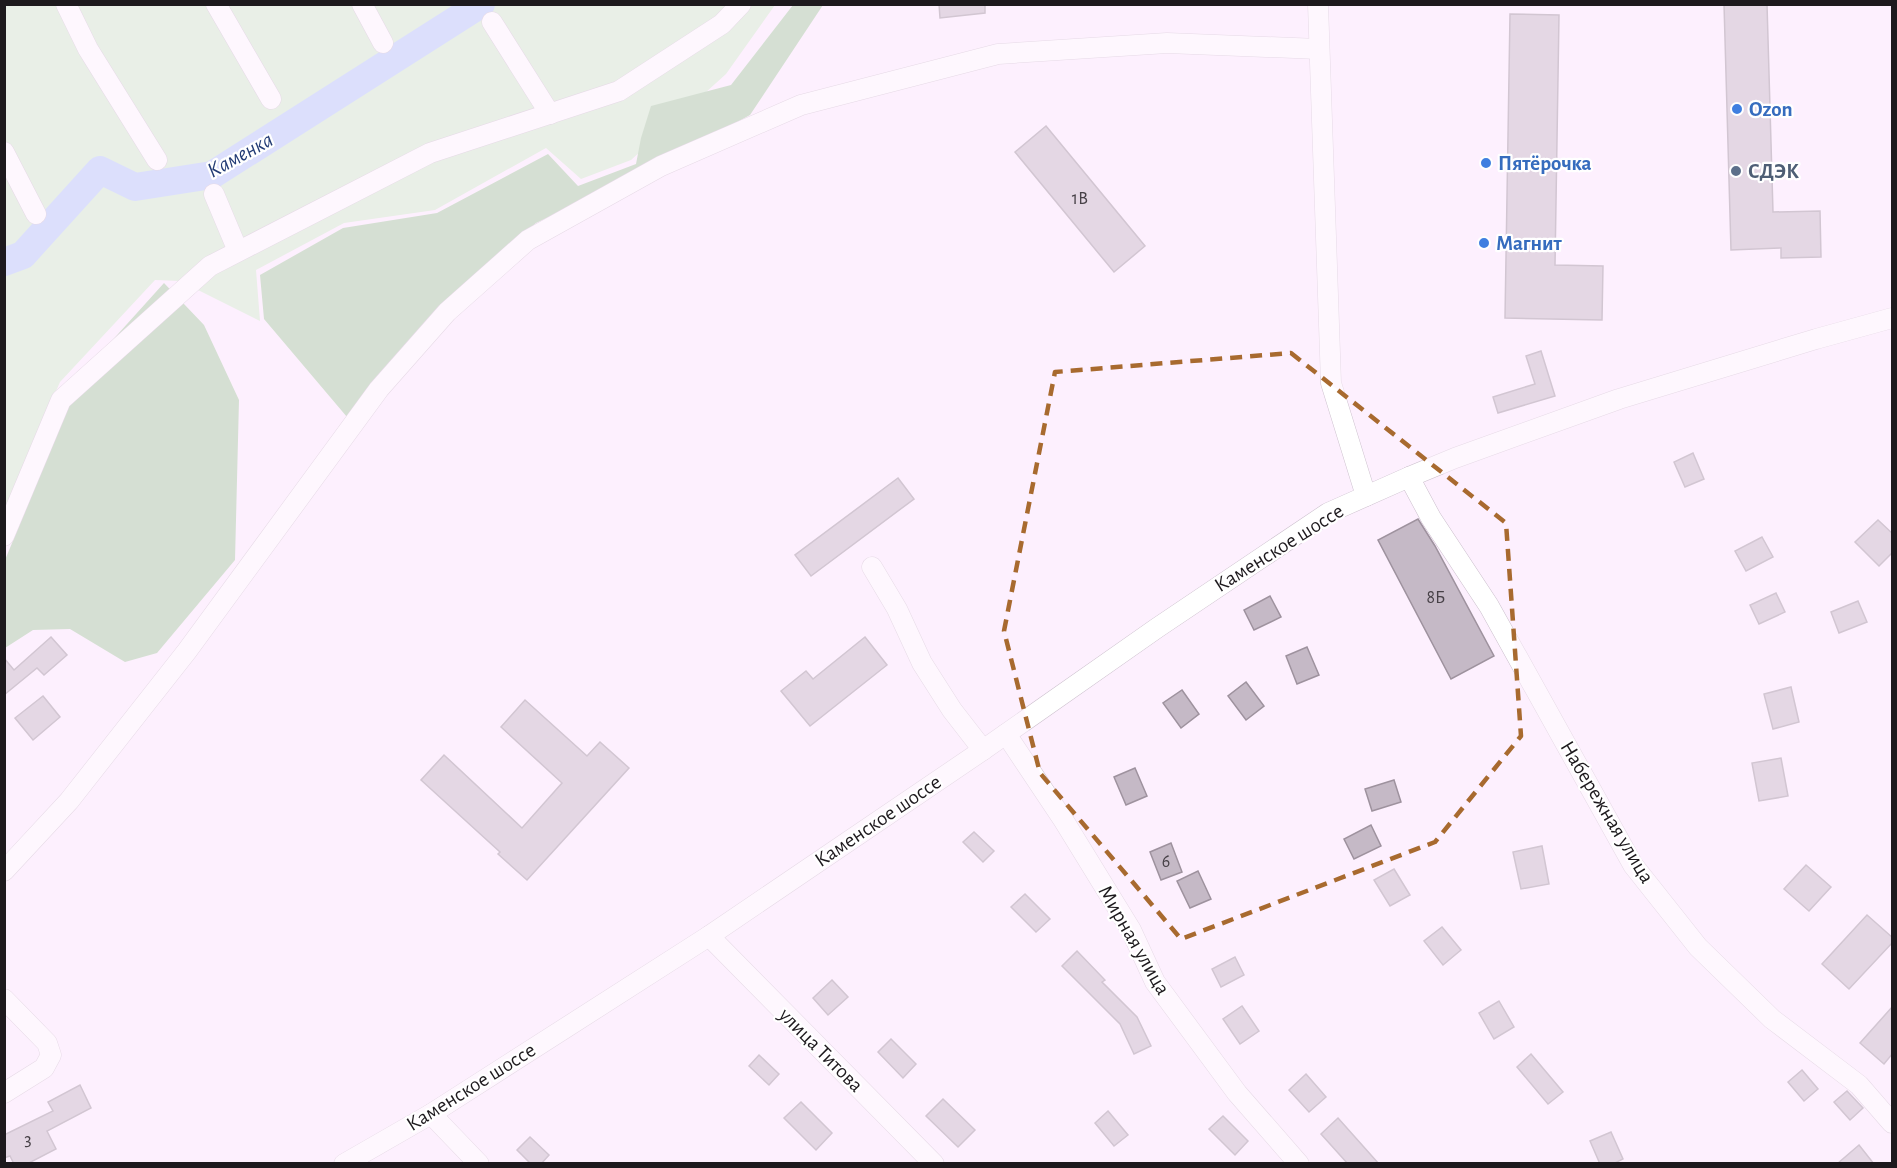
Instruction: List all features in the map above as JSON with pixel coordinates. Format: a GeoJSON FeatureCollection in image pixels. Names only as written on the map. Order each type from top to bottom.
{"type":"FeatureCollection","features":[{"type":"Feature","properties":{"kind":"street"},"geometry":{"type":"LineString","coordinates":[[66,4],[88,49],[157,160]]}},
{"type":"Feature","properties":{"kind":"street"},"geometry":{"type":"LineString","coordinates":[[216,4],[271,99]]}},
{"type":"Feature","properties":{"kind":"street"},"geometry":{"type":"LineString","coordinates":[[362,4],[383,43]]}},
{"type":"Feature","properties":{"kind":"street"},"geometry":{"type":"LineString","coordinates":[[4,536],[9,510],[61,400],[210,266],[430,153],[619,91],[722,24],[741,4]]}},
{"type":"Feature","properties":{"kind":"street"},"geometry":{"type":"LineString","coordinates":[[1318,4],[1331,383],[1366,496]]}},
{"type":"Feature","properties":{"kind":"street"},"geometry":{"type":"LineString","coordinates":[[492,22],[550,114]]}},
{"type":"Feature","properties":{"kind":"street"},"geometry":{"type":"LineString","coordinates":[[4,871],[69,801],[187,651],[379,389],[447,312],[528,240],[661,166],[801,105],[998,54],[1167,43],[1319,49]]}},
{"type":"Feature","properties":{"kind":"street"},"geometry":{"type":"LineString","coordinates":[[4,152],[36,214]]}},
{"type":"Feature","properties":{"kind":"street"},"geometry":{"type":"LineString","coordinates":[[213,194],[238,251]]}},
{"type":"Feature","properties":{"kind":"street","name":"Каменское шоссе"},"geometry":{"type":"LineString","coordinates":[[344,1164],[431,1114],[709,936],[983,750],[1156,628],[1328,513],[1409,477],[1618,399],[1893,318]]}},
{"type":"Feature","properties":{"kind":"street","name":"Набережная улица"},"geometry":{"type":"LineString","coordinates":[[1409,477],[1431,518],[1489,606],[1634,865],[1707,955],[1772,1019],[1859,1085],[1893,1123]]}},
{"type":"Feature","properties":{"kind":"street"},"geometry":{"type":"LineString","coordinates":[[872,567],[897,609],[922,663],[952,710],[983,750]]}},
{"type":"Feature","properties":{"kind":"street","name":"Мирная улица"},"geometry":{"type":"LineString","coordinates":[[1005,734],[1064,821],[1131,930],[1155,982],[1238,1093],[1299,1164]]}},
{"type":"Feature","properties":{"kind":"street","name":"улица Титова"},"geometry":{"type":"LineString","coordinates":[[709,936],[934,1164]]}},
{"type":"Feature","properties":{"kind":"street"},"geometry":{"type":"LineString","coordinates":[[4,999],[47,1043],[51,1055],[44,1068],[4,1093]]}},
{"type":"Feature","properties":{"kind":"street"},"geometry":{"type":"LineString","coordinates":[[431,1114],[479,1164]]}},
{"type":"Feature","properties":{"kind":"highlighted area"},"geometry":{"type":"Polygon","coordinates":[[[1291,353],[1506,523],[1521,736],[1435,842],[1181,939],[1040,773],[1004,631],[1055,372],[1291,353]]]}},
{"type":"Feature","properties":{"kind":"green space"},"geometry":{"type":"Polygon","coordinates":[[[5,5],[464,5],[210,168],[139,177],[97,162],[22,249],[5,256],[5,5]]]}},
{"type":"Feature","properties":{"kind":"green space"},"geometry":{"type":"Polygon","coordinates":[[[493,5],[775,5],[726,74],[631,160],[581,179],[546,148],[435,210],[344,223],[256,270],[260,321],[180,281],[155,280],[60,382],[5,508],[5,271],[24,263],[100,180],[134,194],[211,185],[493,5]]]}},
{"type":"Feature","properties":{"kind":"green space"},"geometry":{"type":"Polygon","coordinates":[[[793,5],[823,5],[750,115],[653,168],[536,223],[430,319],[347,417],[264,319],[260,275],[343,228],[437,213],[548,154],[578,186],[636,164],[651,106],[731,85],[793,5]]]}},
{"type":"Feature","properties":{"kind":"green space"},"geometry":{"type":"Polygon","coordinates":[[[164,283],[204,325],[239,400],[235,560],[157,653],[125,662],[70,629],[33,630],[5,648],[5,560],[32,495],[72,385],[164,283]]]}},
{"type":"Feature","properties":{"kind":"building"},"geometry":{"type":"Polygon","coordinates":[[[939,4],[985,4],[985,13],[940,18],[939,4]]]}},
{"type":"Feature","properties":{"kind":"building"},"geometry":{"type":"Polygon","coordinates":[[[1724,4],[1767,4],[1773,212],[1820,211],[1821,257],[1781,258],[1781,248],[1731,250],[1724,4]]]}},
{"type":"Feature","properties":{"kind":"building"},"geometry":{"type":"Polygon","coordinates":[[[1510,14],[1559,15],[1555,265],[1603,266],[1602,320],[1505,318],[1510,14]]]}},
{"type":"Feature","properties":{"kind":"building"},"geometry":{"type":"Polygon","coordinates":[[[1046,126],[1145,246],[1114,272],[1015,152],[1046,126]]]}},
{"type":"Feature","properties":{"kind":"building"},"geometry":{"type":"Polygon","coordinates":[[[1541,351],[1555,396],[1498,413],[1493,397],[1535,384],[1526,356],[1541,351]]]}},
{"type":"Feature","properties":{"kind":"building"},"geometry":{"type":"Polygon","coordinates":[[[1693,453],[1704,479],[1685,487],[1674,462],[1693,453]]]}},
{"type":"Feature","properties":{"kind":"building"},"geometry":{"type":"Polygon","coordinates":[[[898,478],[914,499],[811,576],[795,555],[898,478]]]}},
{"type":"Feature","properties":{"kind":"building"},"geometry":{"type":"Polygon","coordinates":[[[1418,519],[1494,656],[1451,679],[1378,540],[1418,519]]]}},
{"type":"Feature","properties":{"kind":"building"},"geometry":{"type":"Polygon","coordinates":[[[1878,520],[1893,534],[1893,552],[1879,566],[1855,542],[1878,520]]]}},
{"type":"Feature","properties":{"kind":"building"},"geometry":{"type":"Polygon","coordinates":[[[1762,537],[1773,557],[1746,571],[1735,551],[1762,537]]]}},
{"type":"Feature","properties":{"kind":"building"},"geometry":{"type":"Polygon","coordinates":[[[1776,593],[1785,612],[1759,624],[1750,605],[1776,593]]]}},
{"type":"Feature","properties":{"kind":"building"},"geometry":{"type":"Polygon","coordinates":[[[1270,596],[1281,617],[1254,630],[1244,610],[1270,596]]]}},
{"type":"Feature","properties":{"kind":"building"},"geometry":{"type":"Polygon","coordinates":[[[1858,601],[1867,622],[1839,633],[1831,612],[1858,601]]]}},
{"type":"Feature","properties":{"kind":"building"},"geometry":{"type":"Polygon","coordinates":[[[51,637],[67,655],[44,675],[37,668],[4,695],[4,658],[14,670],[51,637]]]}},
{"type":"Feature","properties":{"kind":"building"},"geometry":{"type":"Polygon","coordinates":[[[865,637],[887,665],[810,726],[781,691],[806,671],[813,679],[865,637]]]}},
{"type":"Feature","properties":{"kind":"building"},"geometry":{"type":"Polygon","coordinates":[[[1307,647],[1319,675],[1297,684],[1286,656],[1307,647]]]}},
{"type":"Feature","properties":{"kind":"building"},"geometry":{"type":"Polygon","coordinates":[[[1246,682],[1264,706],[1246,720],[1228,696],[1246,682]]]}},
{"type":"Feature","properties":{"kind":"building"},"geometry":{"type":"Polygon","coordinates":[[[1791,687],[1799,722],[1773,729],[1764,694],[1791,687]]]}},
{"type":"Feature","properties":{"kind":"building"},"geometry":{"type":"Polygon","coordinates":[[[1182,690],[1199,714],[1181,728],[1163,703],[1182,690]]]}},
{"type":"Feature","properties":{"kind":"building"},"geometry":{"type":"Polygon","coordinates":[[[43,696],[60,717],[33,740],[15,718],[43,696]]]}},
{"type":"Feature","properties":{"kind":"building"},"geometry":{"type":"Polygon","coordinates":[[[525,700],[587,756],[600,742],[629,768],[527,880],[498,854],[500,852],[421,780],[444,755],[522,828],[562,783],[501,727],[525,700]]]}},
{"type":"Feature","properties":{"kind":"building"},"geometry":{"type":"Polygon","coordinates":[[[1781,758],[1788,796],[1759,801],[1752,763],[1781,758]]]}},
{"type":"Feature","properties":{"kind":"building"},"geometry":{"type":"Polygon","coordinates":[[[1135,768],[1147,796],[1126,805],[1114,777],[1135,768]]]}},
{"type":"Feature","properties":{"kind":"building"},"geometry":{"type":"Polygon","coordinates":[[[1394,780],[1401,802],[1372,811],[1365,789],[1394,780]]]}},
{"type":"Feature","properties":{"kind":"building"},"geometry":{"type":"Polygon","coordinates":[[[1371,825],[1381,846],[1354,859],[1344,839],[1371,825]]]}},
{"type":"Feature","properties":{"kind":"building"},"geometry":{"type":"Polygon","coordinates":[[[974,832],[994,851],[983,862],[963,842],[974,832]]]}},
{"type":"Feature","properties":{"kind":"building"},"geometry":{"type":"Polygon","coordinates":[[[1171,843],[1182,872],[1161,880],[1150,852],[1171,843]]]}},
{"type":"Feature","properties":{"kind":"building"},"geometry":{"type":"Polygon","coordinates":[[[1542,846],[1549,884],[1521,889],[1513,852],[1542,846]]]}},
{"type":"Feature","properties":{"kind":"building"},"geometry":{"type":"Polygon","coordinates":[[[1806,865],[1831,887],[1809,911],[1784,889],[1806,865]]]}},
{"type":"Feature","properties":{"kind":"building"},"geometry":{"type":"Polygon","coordinates":[[[1394,869],[1410,895],[1390,906],[1374,880],[1394,869]]]}},
{"type":"Feature","properties":{"kind":"building"},"geometry":{"type":"Polygon","coordinates":[[[1198,871],[1211,899],[1190,908],[1177,881],[1198,871]]]}},
{"type":"Feature","properties":{"kind":"building"},"geometry":{"type":"Polygon","coordinates":[[[1025,894],[1050,919],[1036,932],[1011,907],[1025,894]]]}},
{"type":"Feature","properties":{"kind":"building"},"geometry":{"type":"Polygon","coordinates":[[[1867,915],[1893,938],[1893,942],[1849,989],[1822,964],[1867,915]]]}},
{"type":"Feature","properties":{"kind":"building"},"geometry":{"type":"Polygon","coordinates":[[[1442,927],[1461,950],[1443,965],[1424,941],[1442,927]]]}},
{"type":"Feature","properties":{"kind":"building"},"geometry":{"type":"Polygon","coordinates":[[[1077,951],[1105,980],[1102,982],[1137,1017],[1151,1046],[1134,1054],[1120,1024],[1062,966],[1077,951]]]}},
{"type":"Feature","properties":{"kind":"building"},"geometry":{"type":"Polygon","coordinates":[[[1235,957],[1244,975],[1221,987],[1212,969],[1235,957]]]}},
{"type":"Feature","properties":{"kind":"building"},"geometry":{"type":"Polygon","coordinates":[[[832,980],[848,997],[828,1015],[813,998],[832,980]]]}},
{"type":"Feature","properties":{"kind":"building"},"geometry":{"type":"Polygon","coordinates":[[[1499,1001],[1514,1027],[1494,1039],[1479,1013],[1499,1001]]]}},
{"type":"Feature","properties":{"kind":"building"},"geometry":{"type":"Polygon","coordinates":[[[1242,1006],[1259,1031],[1240,1044],[1223,1019],[1242,1006]]]}},
{"type":"Feature","properties":{"kind":"building"},"geometry":{"type":"Polygon","coordinates":[[[1893,1006],[1893,1053],[1884,1064],[1860,1043],[1893,1006]]]}},
{"type":"Feature","properties":{"kind":"building"},"geometry":{"type":"Polygon","coordinates":[[[891,1039],[916,1064],[903,1078],[878,1052],[891,1039]]]}},
{"type":"Feature","properties":{"kind":"building"},"geometry":{"type":"Polygon","coordinates":[[[1531,1054],[1563,1092],[1548,1104],[1517,1067],[1531,1054]]]}},
{"type":"Feature","properties":{"kind":"building"},"geometry":{"type":"Polygon","coordinates":[[[759,1055],[779,1074],[769,1085],[749,1066],[759,1055]]]}},
{"type":"Feature","properties":{"kind":"building"},"geometry":{"type":"Polygon","coordinates":[[[1802,1070],[1818,1089],[1804,1101],[1788,1082],[1802,1070]]]}},
{"type":"Feature","properties":{"kind":"building"},"geometry":{"type":"Polygon","coordinates":[[[1306,1074],[1326,1097],[1309,1112],[1289,1090],[1306,1074]]]}},
{"type":"Feature","properties":{"kind":"building"},"geometry":{"type":"Polygon","coordinates":[[[80,1085],[91,1108],[47,1131],[56,1149],[27,1164],[14,1164],[10,1156],[4,1158],[4,1135],[53,1111],[48,1102],[80,1085]]]}},
{"type":"Feature","properties":{"kind":"building"},"geometry":{"type":"Polygon","coordinates":[[[1847,1091],[1863,1108],[1850,1120],[1834,1102],[1847,1091]]]}},
{"type":"Feature","properties":{"kind":"building"},"geometry":{"type":"Polygon","coordinates":[[[943,1099],[975,1130],[958,1147],[926,1116],[943,1099]]]}},
{"type":"Feature","properties":{"kind":"building"},"geometry":{"type":"Polygon","coordinates":[[[801,1102],[832,1133],[816,1150],[784,1118],[801,1102]]]}},
{"type":"Feature","properties":{"kind":"building"},"geometry":{"type":"Polygon","coordinates":[[[1108,1111],[1128,1135],[1114,1146],[1095,1123],[1108,1111]]]}},
{"type":"Feature","properties":{"kind":"building"},"geometry":{"type":"Polygon","coordinates":[[[1223,1116],[1248,1141],[1235,1155],[1209,1129],[1223,1116]]]}},
{"type":"Feature","properties":{"kind":"building"},"geometry":{"type":"Polygon","coordinates":[[[1338,1118],[1379,1164],[1348,1164],[1321,1134],[1338,1118]]]}},
{"type":"Feature","properties":{"kind":"building"},"geometry":{"type":"Polygon","coordinates":[[[1611,1132],[1623,1159],[1613,1164],[1600,1164],[1590,1141],[1611,1132]]]}},
{"type":"Feature","properties":{"kind":"building"},"geometry":{"type":"Polygon","coordinates":[[[530,1137],[549,1155],[541,1164],[531,1164],[517,1150],[530,1137]]]}},
{"type":"Feature","properties":{"kind":"building"},"geometry":{"type":"Polygon","coordinates":[[[1859,1145],[1874,1164],[1837,1164],[1859,1145]]]}},
{"type":"Feature","properties":{"kind":"waterway","name":"Каменка"},"geometry":{"type":"LineString","coordinates":[[4,262],[23,255],[100,170],[135,187],[212,175],[481,4]]}},
{"type":"Feature","properties":{"kind":"place","name":"Ozon"},"geometry":{"type":"Point","coordinates":[1737,109]}},
{"type":"Feature","properties":{"kind":"place","name":"Пятёрочка"},"geometry":{"type":"Point","coordinates":[1486,163]}},
{"type":"Feature","properties":{"kind":"place","name":"СДЭК"},"geometry":{"type":"Point","coordinates":[1736,171]}},
{"type":"Feature","properties":{"kind":"place","name":"Магнит"},"geometry":{"type":"Point","coordinates":[1484,243]}}]}
